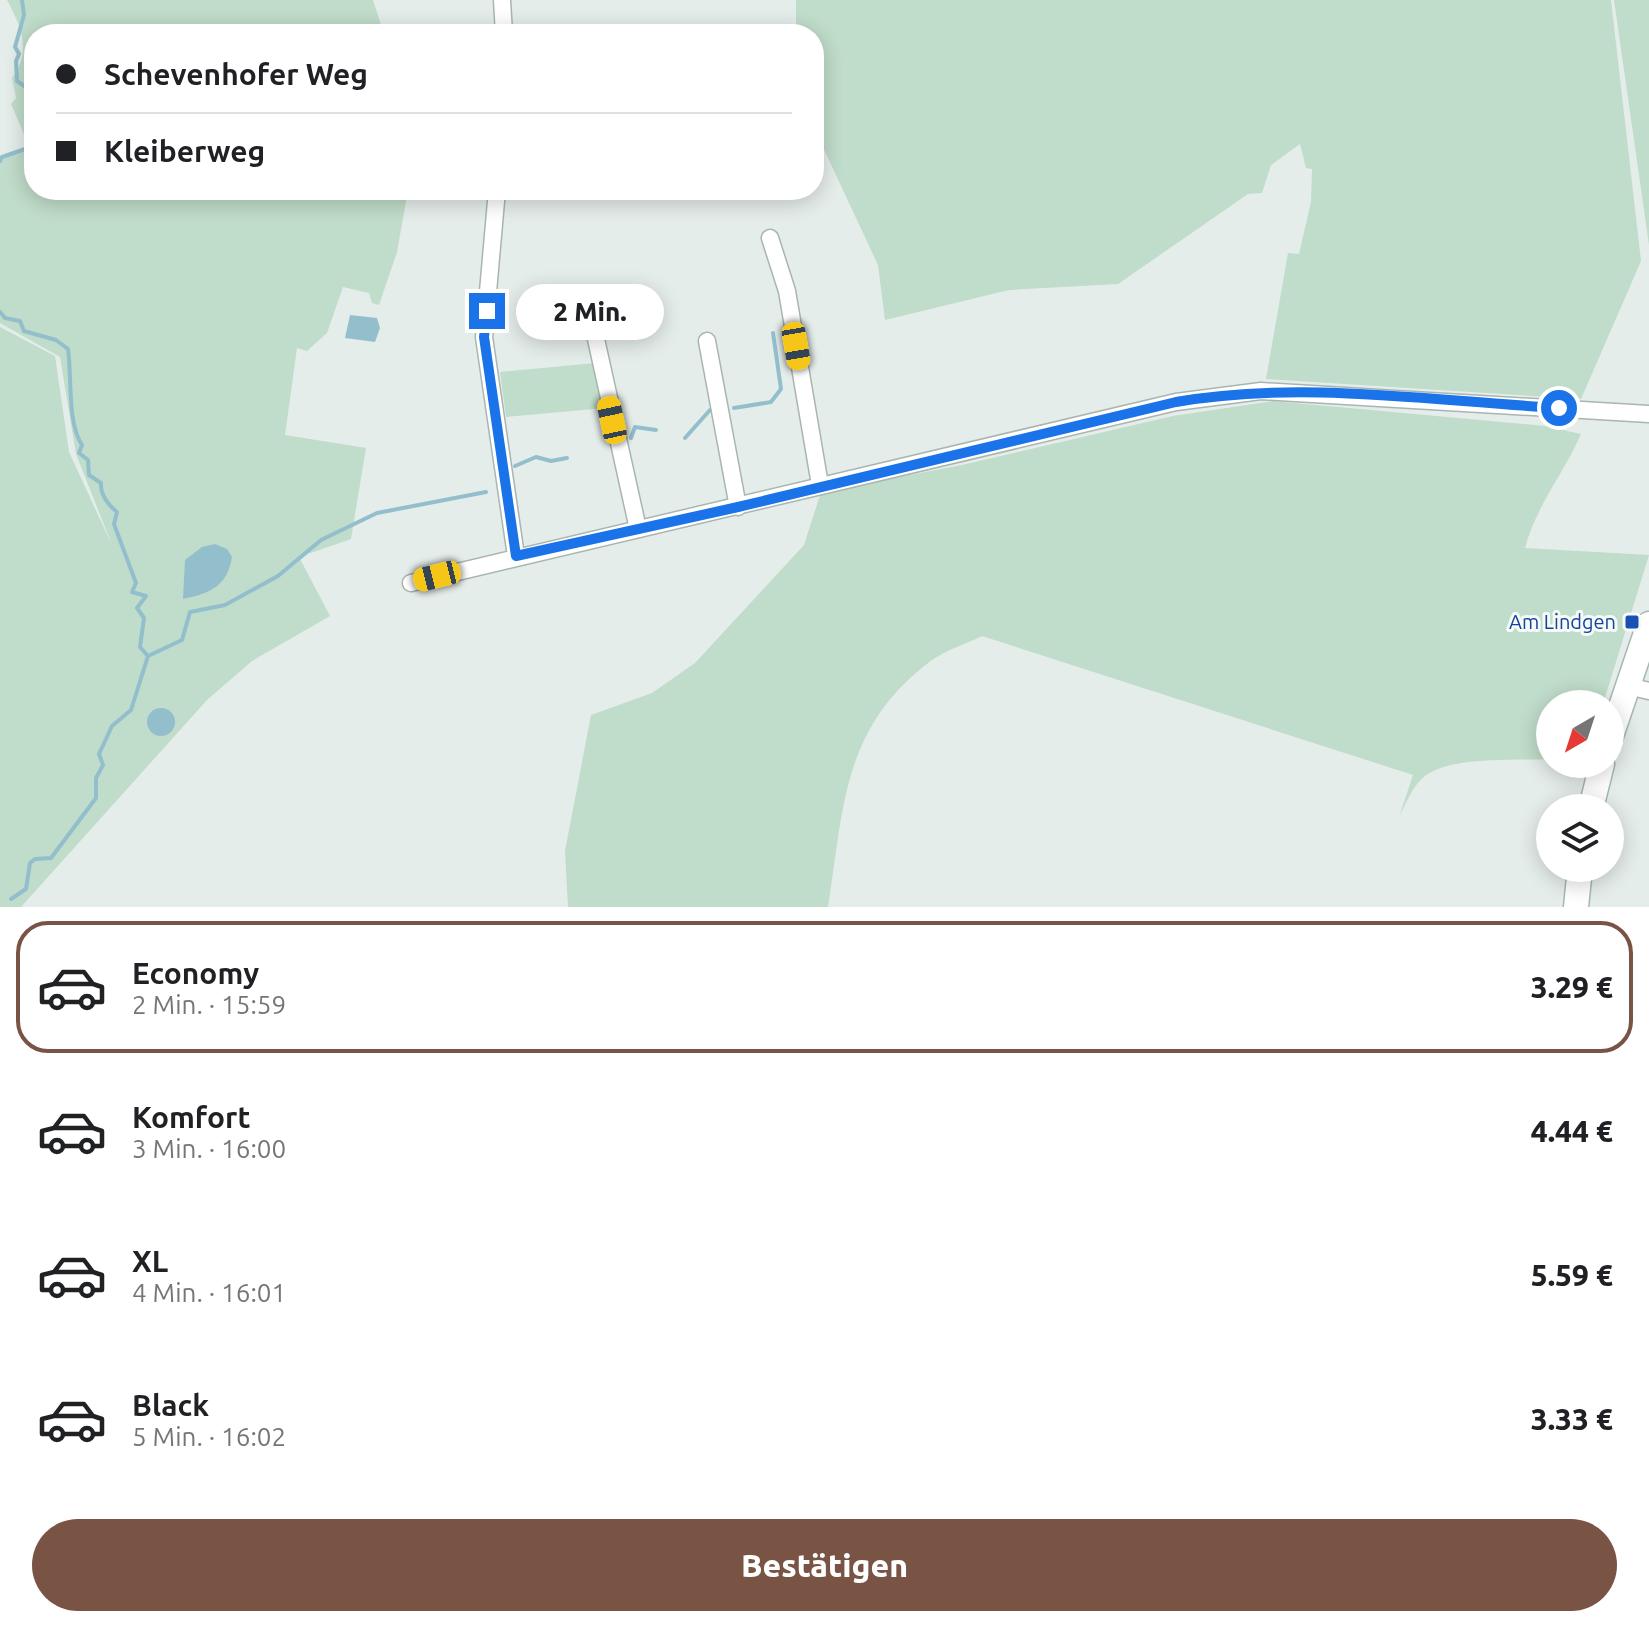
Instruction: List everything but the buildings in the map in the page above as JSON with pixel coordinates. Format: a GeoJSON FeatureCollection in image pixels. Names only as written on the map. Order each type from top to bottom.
{"type":"FeatureCollection","features":[{"type":"Feature","properties":{"kind":"main road"},"geometry":{"type":"LineString","coordinates":[[1624,714],[1638,689],[1649,624]]}},
{"type":"Feature","properties":{"kind":"main road"},"geometry":{"type":"LineString","coordinates":[[1576,907],[1579,882]]}},
{"type":"Feature","properties":{"kind":"street"},"geometry":{"type":"LineString","coordinates":[[502,0],[503,24]]}},
{"type":"Feature","properties":{"kind":"street"},"geometry":{"type":"LineString","coordinates":[[496,200],[484,337],[516,556]]}},
{"type":"Feature","properties":{"kind":"street"},"geometry":{"type":"LineString","coordinates":[[770,238],[787,291],[820,485]]}},
{"type":"Feature","properties":{"kind":"street"},"geometry":{"type":"LineString","coordinates":[[594,330],[638,529]]}},
{"type":"Feature","properties":{"kind":"street"},"geometry":{"type":"LineString","coordinates":[[707,341],[738,507]]}},
{"type":"Feature","properties":{"kind":"street"},"geometry":{"type":"LineString","coordinates":[[411,583],[1176,402],[1233,393],[1319,393],[1649,414]]}},
{"type":"Feature","properties":{"kind":"green space"},"geometry":{"type":"Polygon","coordinates":[[[7,0],[373,0],[381,24],[24,24],[24,134],[11,104],[16,98],[12,78],[22,58],[23,48],[16,19],[7,0]]]}},
{"type":"Feature","properties":{"kind":"green space"},"geometry":{"type":"Polygon","coordinates":[[[796,0],[1611,0],[1641,261],[1581,399],[1266,379],[1288,253],[1299,254],[1311,202],[1312,169],[1306,168],[1300,144],[1271,165],[1262,193],[1248,194],[1118,284],[1009,290],[885,320],[878,265],[824,149],[824,24],[796,24],[796,0]]]}},
{"type":"Feature","properties":{"kind":"green space"},"geometry":{"type":"Polygon","coordinates":[[[1614,0],[1649,0],[1649,245],[1614,0]]]}},
{"type":"Feature","properties":{"kind":"green space"},"geometry":{"type":"Polygon","coordinates":[[[24,148],[24,200],[406,200],[397,252],[379,305],[372,303],[369,293],[343,287],[327,333],[307,351],[297,348],[285,435],[366,448],[351,539],[299,557],[330,616],[252,661],[207,700],[21,907],[0,907],[0,327],[55,356],[69,452],[112,545],[76,454],[60,357],[0,323],[0,157],[24,148]]]}},
{"type":"Feature","properties":{"kind":"green space"},"geometry":{"type":"Polygon","coordinates":[[[595,363],[605,408],[506,417],[500,372],[595,363]]]}},
{"type":"Feature","properties":{"kind":"green space"},"geometry":{"type":"Polygon","coordinates":[[[1273,401],[1545,426],[1581,434],[1536,517],[1525,548],[1649,555],[1607,690],[1536,690],[1536,759],[1469,762],[1438,769],[1417,784],[1399,817],[1413,775],[982,636],[938,656],[902,686],[880,713],[864,741],[844,802],[828,907],[568,907],[565,851],[591,715],[652,693],[695,663],[804,545],[821,492],[962,465],[1173,416],[1273,401]]]}},
{"type":"Feature","properties":{"kind":"water"},"geometry":{"type":"Polygon","coordinates":[[[350,315],[377,318],[380,328],[375,342],[345,338],[350,315]]]}},
{"type":"Feature","properties":{"kind":"water"},"geometry":{"type":"Polygon","coordinates":[[[215,544],[227,549],[232,557],[226,575],[209,591],[183,599],[185,560],[202,547],[215,544]]]}},
{"type":"Feature","properties":{"kind":"water"},"geometry":{"type":"Polygon","coordinates":[[[161,708],[171,712],[175,722],[171,732],[161,736],[151,732],[147,722],[151,712],[161,708]]]}},
{"type":"Feature","properties":{"kind":"waterway"},"geometry":{"type":"LineString","coordinates":[[22,0],[24,15],[15,47],[19,54],[16,61],[17,81],[24,86]]}},
{"type":"Feature","properties":{"kind":"waterway"},"geometry":{"type":"LineString","coordinates":[[0,161],[2,157],[24,149]]}},
{"type":"Feature","properties":{"kind":"waterway"},"geometry":{"type":"LineString","coordinates":[[0,312],[5,318],[20,321],[24,331],[56,340],[68,349],[72,412],[82,445],[79,453],[88,460],[89,475],[101,483],[105,499],[117,512],[114,524],[136,583],[132,592],[146,596],[137,608],[144,618],[140,647],[147,655]]}},
{"type":"Feature","properties":{"kind":"waterway"},"geometry":{"type":"LineString","coordinates":[[734,408],[771,402],[781,389],[773,333]]}},
{"type":"Feature","properties":{"kind":"waterway"},"geometry":{"type":"LineString","coordinates":[[685,438],[710,410]]}},
{"type":"Feature","properties":{"kind":"waterway"},"geometry":{"type":"LineString","coordinates":[[631,438],[635,427],[656,430]]}},
{"type":"Feature","properties":{"kind":"waterway"},"geometry":{"type":"LineString","coordinates":[[515,466],[536,457],[551,461],[567,458]]}},
{"type":"Feature","properties":{"kind":"waterway"},"geometry":{"type":"LineString","coordinates":[[11,899],[26,889],[30,863],[35,859],[51,858],[96,798],[96,778],[103,765],[99,754],[112,726],[131,710],[148,656],[182,640],[190,612],[225,605],[278,576],[321,540],[377,513],[486,492]]}},
{"type":"Feature","properties":{"kind":"place","name":"Am Lindgen"},"geometry":{"type":"Point","coordinates":[1632,622]}},
{"type":"Feature","properties":{"kind":"route"},"geometry":{"type":"LineString","coordinates":[[487,311],[484,337],[516,556],[738,507],[1176,402],[1233,393],[1319,393],[1559,408]]}}]}
